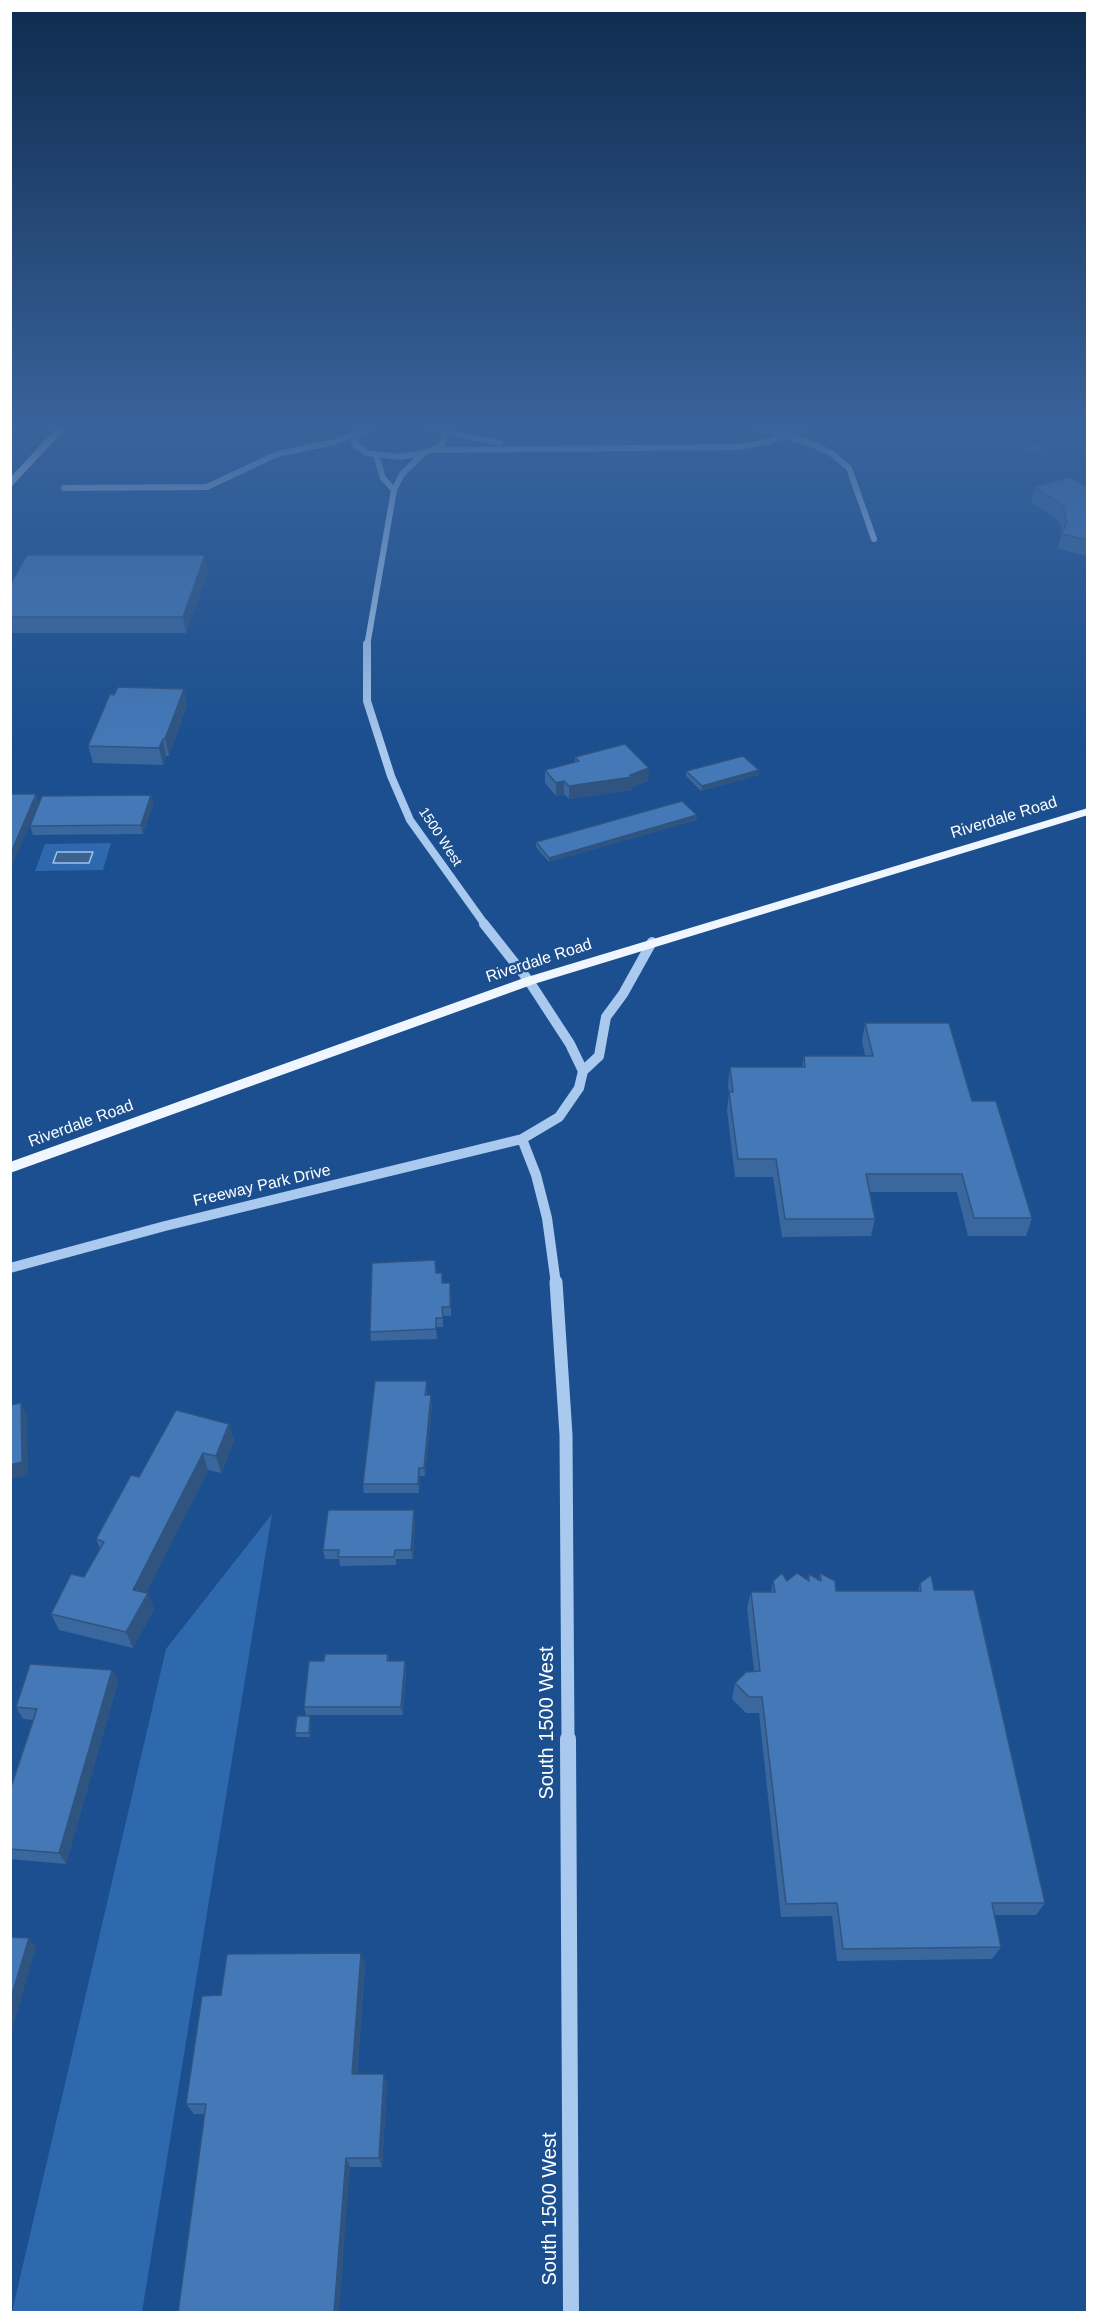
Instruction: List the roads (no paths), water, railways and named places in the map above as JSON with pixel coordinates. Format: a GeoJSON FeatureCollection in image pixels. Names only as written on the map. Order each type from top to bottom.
{"type":"FeatureCollection","features":[{"type":"Feature","properties":{"kind":"main road","name":"Riverdale Road"},"geometry":{"type":"LineString","coordinates":[[10,1168],[529,981],[1088,811]]}},
{"type":"Feature","properties":{"kind":"street","name":"1500 West"},"geometry":{"type":"LineString","coordinates":[[386,533],[366,651],[367,701],[391,776],[410,819],[470,906],[529,981],[570,1044],[583,1071]]}},
{"type":"Feature","properties":{"kind":"street"},"geometry":{"type":"LineString","coordinates":[[872,533],[874,539]]}},
{"type":"Feature","properties":{"kind":"street"},"geometry":{"type":"LineString","coordinates":[[522,1139],[559,1117],[579,1088],[583,1071],[598,1056],[606,1017],[623,994],[652,942]]}},
{"type":"Feature","properties":{"kind":"street","name":"Freeway Park Drive"},"geometry":{"type":"LineString","coordinates":[[10,1268],[165,1226],[522,1139]]}},
{"type":"Feature","properties":{"kind":"street","name":"South 1500 West"},"geometry":{"type":"LineString","coordinates":[[522,1139],[536,1175],[548,1227],[558,1296],[566,1435],[571,2313]]}}]}
